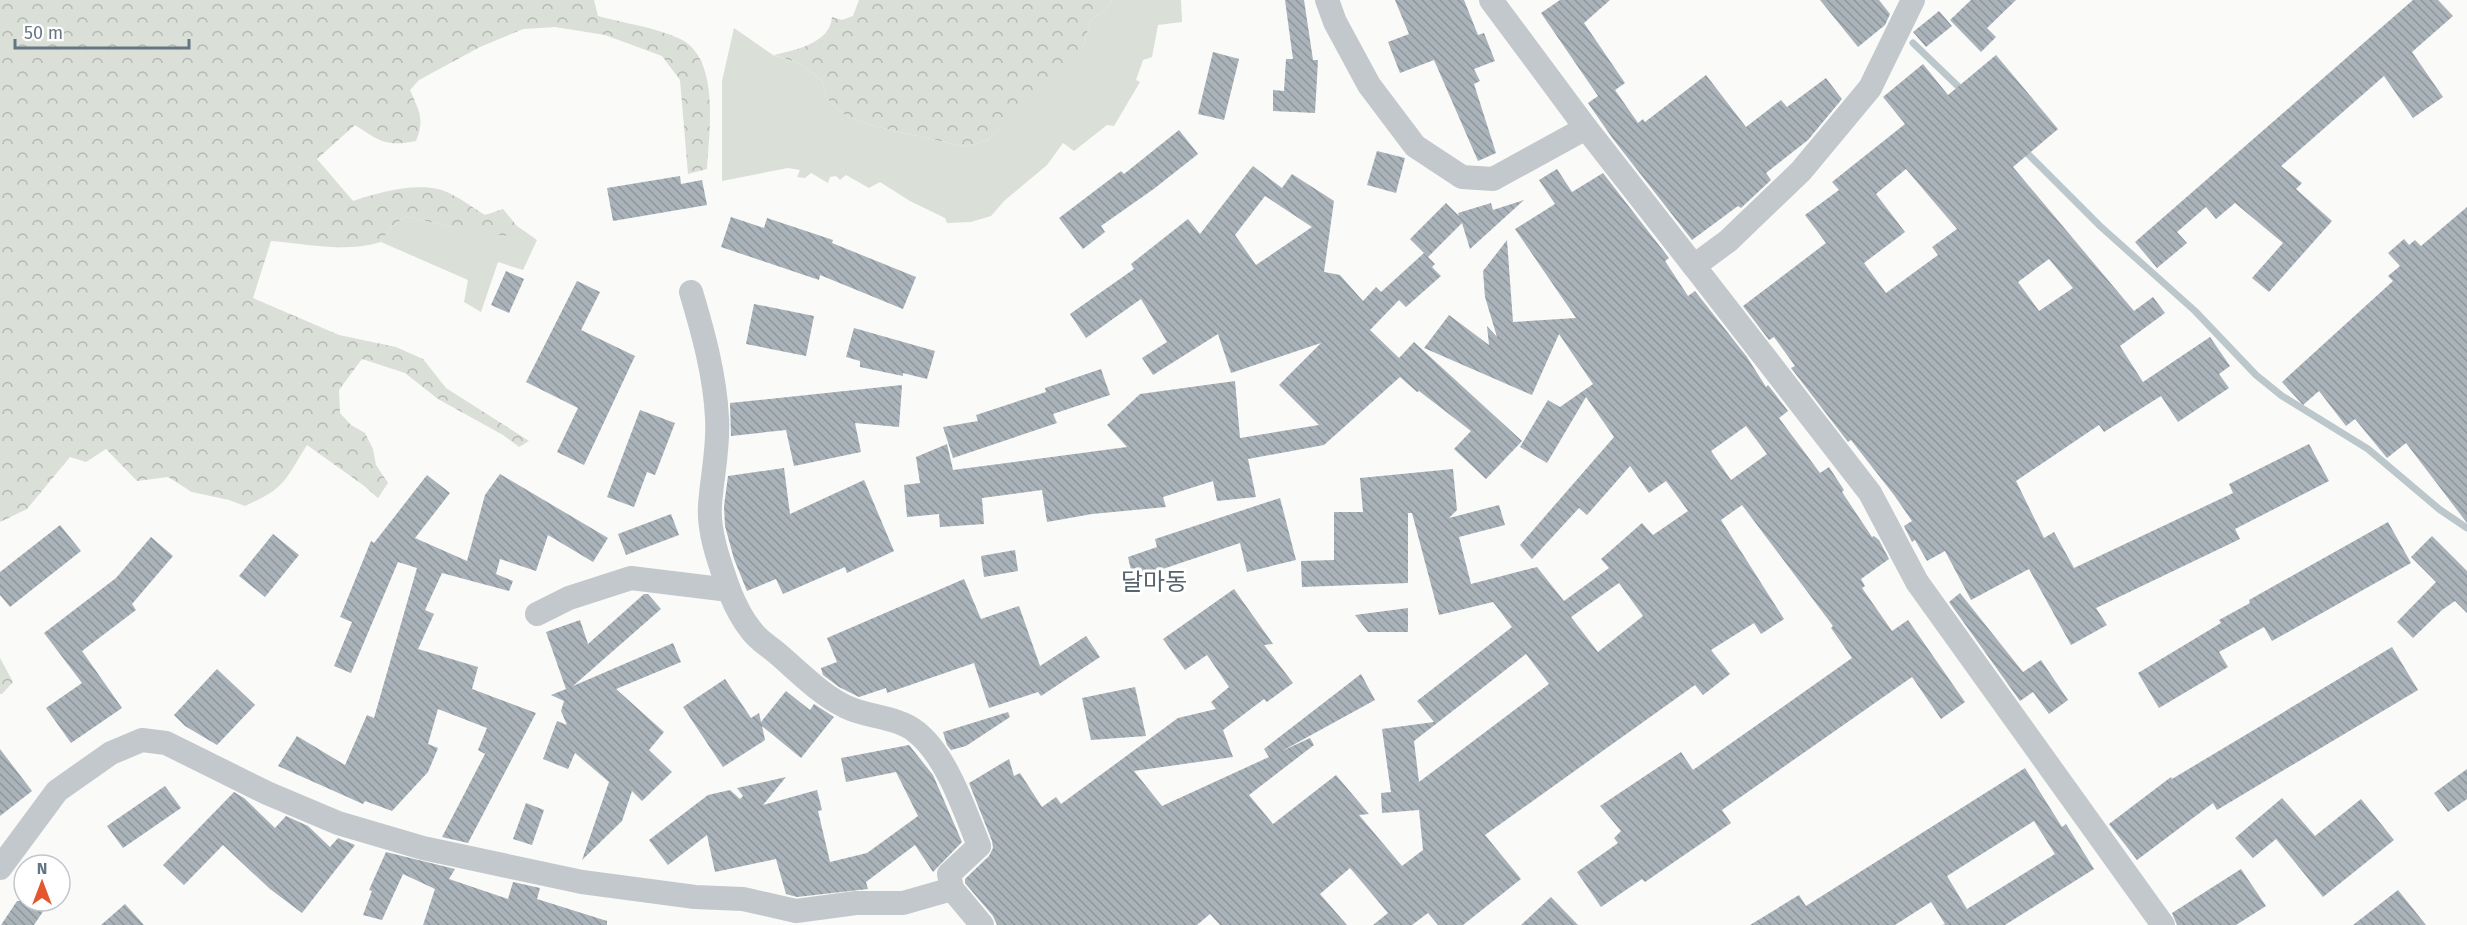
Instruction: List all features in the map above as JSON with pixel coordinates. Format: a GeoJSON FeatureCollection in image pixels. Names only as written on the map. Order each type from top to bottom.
{"type":"FeatureCollection","features":[{"type":"Feature","properties":{"kind":"street"},"geometry":{"type":"LineString","coordinates":[[1327,0],[1335,22],[1369,85],[1402,129],[1416,146],[1462,177],[1493,179],[1586,128]]}},
{"type":"Feature","properties":{"kind":"street"},"geometry":{"type":"LineString","coordinates":[[1491,0],[1586,128],[1870,493],[1917,582],[2163,925]]}},
{"type":"Feature","properties":{"kind":"street"},"geometry":{"type":"LineString","coordinates":[[1694,266],[1728,241],[1801,171],[1870,88],[1912,0]]}},
{"type":"Feature","properties":{"kind":"street"},"geometry":{"type":"LineString","coordinates":[[691,292],[706,343],[717,417],[717,451],[710,507],[714,537],[729,590],[738,612],[752,633],[813,684],[848,708],[907,726],[916,731],[932,750],[955,786],[979,846],[950,874],[952,889],[982,925]]}},
{"type":"Feature","properties":{"kind":"street"},"geometry":{"type":"LineString","coordinates":[[537,614],[568,598],[632,578],[729,590]]}},
{"type":"Feature","properties":{"kind":"street"},"geometry":{"type":"LineString","coordinates":[[0,868],[57,791],[111,753],[142,740],[166,743],[267,793],[338,823],[423,848],[582,882],[695,897],[743,899],[796,911],[856,903],[903,903],[952,889]]}},
{"type":"Feature","properties":{"kind":"green space"},"geometry":{"type":"Polygon","coordinates":[[[0,0],[594,0],[598,16],[669,34],[692,47],[701,61],[707,78],[710,116],[707,169],[688,174],[680,80],[662,56],[605,35],[555,27],[523,29],[480,47],[419,80],[410,90],[420,121],[416,141],[390,143],[355,125],[317,159],[353,201],[414,187],[438,189],[454,195],[485,215],[503,209],[517,226],[504,237],[483,229],[459,229],[405,216],[389,230],[381,242],[367,245],[326,247],[271,241],[253,298],[339,335],[396,347],[423,359],[446,388],[529,441],[519,447],[503,435],[438,399],[405,373],[362,359],[339,390],[340,413],[351,425],[365,433],[373,449],[376,465],[388,483],[378,498],[307,445],[277,488],[245,506],[192,492],[168,477],[137,481],[106,449],[86,462],[70,457],[27,509],[0,522],[0,0]]]}},
{"type":"Feature","properties":{"kind":"green space"},"geometry":{"type":"Polygon","coordinates":[[[859,0],[1112,0],[1106,10],[1091,19],[1083,47],[1056,81],[988,140],[966,147],[874,126],[846,116],[827,99],[822,81],[801,64],[774,55],[801,48],[818,40],[830,26],[832,17],[842,20],[853,16],[859,0]]]}},
{"type":"Feature","properties":{"kind":"green space"},"geometry":{"type":"Polygon","coordinates":[[[1112,0],[1181,0],[1182,22],[1158,25],[1152,57],[1143,60],[1136,80],[1140,82],[1114,126],[1107,125],[1074,151],[1063,143],[1047,165],[1004,201],[991,216],[971,222],[947,223],[945,218],[910,201],[880,182],[869,188],[846,175],[840,180],[836,176],[830,177],[828,183],[811,173],[805,178],[797,177],[800,170],[788,168],[722,181],[722,81],[734,28],[773,55],[801,64],[822,81],[827,99],[846,116],[874,126],[966,147],[988,140],[1039,95],[1083,47],[1091,19],[1106,10],[1112,0]]]}},
{"type":"Feature","properties":{"kind":"green space"},"geometry":{"type":"Polygon","coordinates":[[[405,216],[459,229],[483,229],[504,236],[517,226],[537,240],[523,270],[498,262],[481,312],[464,302],[468,280],[381,242],[389,230],[405,216]]]}},
{"type":"Feature","properties":{"kind":"green space"},"geometry":{"type":"Polygon","coordinates":[[[0,658],[13,682],[2,694],[0,694],[0,658]]]}},
{"type":"Feature","properties":{"kind":"building"},"geometry":{"type":"Polygon","coordinates":[[[1285,0],[1304,0],[1313,60],[1318,60],[1315,113],[1273,111],[1273,90],[1284,91],[1286,59],[1293,59],[1285,0]]]}},
{"type":"Feature","properties":{"kind":"building"},"geometry":{"type":"Polygon","coordinates":[[[1395,0],[1464,0],[1478,35],[1484,33],[1495,61],[1474,69],[1480,81],[1474,84],[1496,153],[1478,161],[1434,60],[1400,73],[1388,42],[1409,34],[1395,0]]]}},
{"type":"Feature","properties":{"kind":"building"},"geometry":{"type":"Polygon","coordinates":[[[1560,0],[1610,0],[1584,23],[1625,83],[1615,90],[1638,123],[1643,119],[1645,122],[1706,75],[1746,127],[1781,100],[1787,107],[1826,78],[1842,99],[1808,140],[1766,173],[1771,180],[1741,208],[1738,206],[1692,240],[1613,139],[1588,103],[1598,96],[1541,13],[1560,0]]]}},
{"type":"Feature","properties":{"kind":"building"},"geometry":{"type":"Polygon","coordinates":[[[1820,0],[1879,0],[1890,14],[1885,25],[1858,47],[1820,0]]]}},
{"type":"Feature","properties":{"kind":"building"},"geometry":{"type":"Polygon","coordinates":[[[1971,0],[2016,0],[1987,28],[1996,37],[1981,52],[1950,20],[1971,0]]]}},
{"type":"Feature","properties":{"kind":"building"},"geometry":{"type":"Polygon","coordinates":[[[2413,0],[2438,0],[2453,16],[2412,52],[2443,97],[2413,118],[2384,76],[2281,166],[2302,183],[2296,189],[2332,221],[2269,292],[2252,278],[2283,243],[2235,203],[2216,219],[2206,207],[2177,232],[2187,243],[2157,268],[2135,242],[2413,0]]]}},
{"type":"Feature","properties":{"kind":"building"},"geometry":{"type":"Polygon","coordinates":[[[1939,11],[1952,26],[1926,47],[1913,32],[1939,11]]]}},
{"type":"Feature","properties":{"kind":"building"},"geometry":{"type":"Polygon","coordinates":[[[1213,52],[1239,59],[1224,120],[1198,114],[1213,52]]]}},
{"type":"Feature","properties":{"kind":"building"},"geometry":{"type":"Polygon","coordinates":[[[1996,55],[2058,129],[2013,167],[2134,311],[2153,297],[2165,313],[2120,346],[2143,382],[2210,337],[2230,366],[2219,374],[2229,388],[2178,422],[2161,396],[2104,432],[2099,425],[2016,481],[2044,538],[2054,532],[2074,568],[2233,493],[2229,484],[2309,444],[2329,481],[2235,529],[2240,539],[2096,608],[2107,625],[2071,645],[2029,569],[1971,600],[1945,551],[1927,561],[1915,540],[1912,542],[1904,526],[1912,521],[1894,495],[1851,440],[1848,442],[1791,368],[1795,366],[1774,337],[1769,340],[1743,306],[1826,243],[1805,215],[1839,190],[1832,182],[1905,124],[1883,97],[1923,64],[1948,95],[1996,55]],[[1906,169],[1876,194],[1905,232],[1864,263],[1886,293],[1938,255],[1932,247],[1957,229],[1906,169]],[[2049,259],[2018,282],[2039,311],[2073,288],[2049,259]]]}},
{"type":"Feature","properties":{"kind":"building"},"geometry":{"type":"Polygon","coordinates":[[[1179,130],[1198,154],[1101,226],[1105,232],[1083,249],[1059,218],[1121,171],[1124,174],[1179,130]]]}},
{"type":"Feature","properties":{"kind":"building"},"geometry":{"type":"Polygon","coordinates":[[[1377,151],[1405,158],[1396,193],[1367,185],[1377,151]]]}},
{"type":"Feature","properties":{"kind":"building"},"geometry":{"type":"Polygon","coordinates":[[[1253,166],[1282,188],[1292,174],[1334,201],[1324,272],[1340,275],[1363,301],[1376,287],[1381,292],[1424,253],[1435,264],[1432,267],[1441,276],[1406,307],[1399,300],[1370,330],[1399,358],[1414,342],[1522,441],[1486,479],[1454,449],[1471,431],[1400,377],[1324,445],[1248,459],[1256,497],[1217,501],[1213,481],[1163,497],[1166,507],[1092,514],[1047,522],[1042,490],[982,498],[984,524],[940,527],[939,514],[907,517],[904,485],[920,483],[916,457],[947,444],[953,470],[1127,447],[1107,425],[1140,394],[1235,381],[1240,438],[1319,425],[1279,385],[1321,343],[1231,373],[1218,334],[1153,375],[1142,358],[1167,342],[1141,299],[1086,338],[1070,314],[1134,269],[1131,264],[1188,219],[1200,234],[1253,166]],[[1265,196],[1235,235],[1256,265],[1312,227],[1265,196]]]}},
{"type":"Feature","properties":{"kind":"building"},"geometry":{"type":"Polygon","coordinates":[[[1557,169],[1572,192],[1603,173],[1669,258],[1665,261],[1688,296],[1695,291],[1747,357],[1766,387],[1768,385],[1788,411],[1779,418],[1820,473],[1829,467],[1844,490],[1842,492],[1872,537],[1879,540],[1889,559],[1861,579],[1865,586],[1862,588],[1892,631],[1908,620],[1965,702],[1941,719],[1912,677],[1722,810],[1731,823],[1645,882],[1642,879],[1601,907],[1577,872],[1618,843],[1614,838],[1621,831],[1600,806],[1681,752],[1693,770],[1852,658],[1831,628],[1833,626],[1742,505],[1721,520],[1784,619],[1761,634],[1754,623],[1711,650],[1730,674],[1703,695],[1695,685],[1485,835],[1521,879],[1463,925],[1438,925],[1428,913],[1412,925],[1373,925],[1388,913],[1350,868],[1320,894],[1347,925],[1220,925],[1210,914],[1197,925],[997,925],[993,916],[965,883],[965,879],[989,856],[993,848],[969,783],[1009,759],[1014,776],[1020,773],[1042,807],[1056,797],[1061,804],[1178,718],[1216,709],[1211,702],[1229,687],[1207,655],[1185,670],[1163,639],[1234,589],[1273,644],[1264,645],[1293,683],[1267,702],[1264,699],[1223,730],[1233,757],[1134,771],[1162,806],[1269,757],[1264,749],[1361,674],[1375,700],[1282,751],[1310,738],[1314,745],[1249,795],[1273,824],[1336,775],[1369,814],[1359,815],[1402,866],[1423,850],[1419,810],[1382,813],[1381,793],[1391,792],[1382,729],[1434,722],[1417,701],[1512,627],[1493,602],[1439,615],[1412,513],[1408,513],[1408,583],[1302,587],[1301,561],[1334,560],[1334,512],[1363,512],[1360,478],[1453,469],[1457,510],[1449,518],[1499,505],[1505,525],[1459,537],[1471,584],[1537,567],[1564,601],[1609,568],[1601,559],[1642,523],[1653,535],[1688,511],[1666,481],[1649,493],[1630,466],[1587,515],[1579,508],[1532,559],[1520,545],[1614,437],[1586,397],[1547,463],[1520,447],[1548,400],[1560,407],[1593,384],[1559,334],[1532,395],[1424,348],[1449,315],[1489,345],[1487,326],[1497,337],[1485,297],[1483,271],[1507,240],[1513,322],[1576,318],[1515,229],[1555,204],[1539,180],[1557,169]],[[1746,426],[1711,451],[1731,480],[1767,454],[1746,426]],[[1619,583],[1571,617],[1598,652],[1643,616],[1619,583]],[[1526,654],[1414,741],[1419,782],[1549,684],[1526,654]]]}},
{"type":"Feature","properties":{"kind":"building"},"geometry":{"type":"Polygon","coordinates":[[[680,176],[681,184],[702,180],[707,205],[613,221],[607,188],[680,176]]]}},
{"type":"Feature","properties":{"kind":"building"},"geometry":{"type":"Polygon","coordinates":[[[1524,200],[1470,249],[1462,223],[1428,257],[1410,239],[1446,203],[1459,216],[1458,213],[1491,203],[1493,210],[1524,200]]]}},
{"type":"Feature","properties":{"kind":"building"},"geometry":{"type":"Polygon","coordinates":[[[2467,207],[2467,523],[2406,443],[2387,458],[2355,419],[2346,426],[2319,391],[2303,405],[2282,382],[2393,281],[2388,276],[2400,266],[2388,253],[2404,239],[2409,245],[2415,240],[2421,246],[2467,207]]]}},
{"type":"Feature","properties":{"kind":"building"},"geometry":{"type":"Polygon","coordinates":[[[731,217],[764,228],[767,218],[833,240],[832,243],[916,277],[903,309],[820,275],[819,280],[721,247],[731,217]]]}},
{"type":"Feature","properties":{"kind":"building"},"geometry":{"type":"Polygon","coordinates":[[[506,271],[524,279],[509,313],[491,305],[506,271]]]}},
{"type":"Feature","properties":{"kind":"building"},"geometry":{"type":"Polygon","coordinates":[[[577,281],[600,292],[581,330],[635,356],[584,465],[557,452],[578,408],[526,382],[577,281]]]}},
{"type":"Feature","properties":{"kind":"building"},"geometry":{"type":"Polygon","coordinates":[[[754,304],[814,316],[806,356],[746,344],[754,304]]]}},
{"type":"Feature","properties":{"kind":"building"},"geometry":{"type":"Polygon","coordinates":[[[854,328],[935,351],[927,379],[860,367],[860,361],[846,357],[854,328]]]}},
{"type":"Feature","properties":{"kind":"building"},"geometry":{"type":"Polygon","coordinates":[[[1101,369],[1110,395],[1053,414],[1057,423],[953,458],[943,427],[978,421],[976,415],[1046,392],[1045,388],[1101,369]]]}},
{"type":"Feature","properties":{"kind":"building"},"geometry":{"type":"Polygon","coordinates":[[[902,385],[899,427],[855,423],[861,452],[794,466],[786,430],[731,436],[730,403],[902,385]]]}},
{"type":"Feature","properties":{"kind":"building"},"geometry":{"type":"Polygon","coordinates":[[[640,410],[675,423],[655,475],[647,472],[634,507],[607,497],[640,410]]]}},
{"type":"Feature","properties":{"kind":"building"},"geometry":{"type":"Polygon","coordinates":[[[784,468],[790,514],[864,480],[894,551],[847,573],[845,567],[783,594],[776,579],[747,591],[734,559],[725,526],[724,506],[728,476],[784,468]]]}},
{"type":"Feature","properties":{"kind":"building"},"geometry":{"type":"Polygon","coordinates":[[[500,474],[608,538],[593,562],[548,535],[536,571],[500,559],[496,574],[513,581],[509,591],[442,573],[425,610],[434,614],[418,649],[478,667],[472,689],[536,713],[468,843],[442,837],[485,754],[478,750],[487,728],[438,709],[428,744],[438,748],[428,772],[392,811],[365,801],[363,804],[278,766],[297,736],[345,765],[367,715],[374,718],[417,568],[398,562],[351,673],[334,666],[352,622],[340,617],[371,541],[374,543],[427,475],[450,493],[415,538],[467,561],[485,495],[500,474]]]}},
{"type":"Feature","properties":{"kind":"building"},"geometry":{"type":"Polygon","coordinates":[[[1280,498],[1296,560],[1247,572],[1240,543],[1133,579],[1128,557],[1157,547],[1155,539],[1280,498]]]}},
{"type":"Feature","properties":{"kind":"building"},"geometry":{"type":"Polygon","coordinates":[[[671,514],[679,535],[626,555],[618,534],[671,514]]]}},
{"type":"Feature","properties":{"kind":"building"},"geometry":{"type":"Polygon","coordinates":[[[2388,522],[2411,563],[2272,641],[2264,627],[2219,652],[2228,667],[2159,708],[2138,673],[2221,623],[2219,620],[2250,603],[2249,600],[2388,522]]]}},
{"type":"Feature","properties":{"kind":"building"},"geometry":{"type":"Polygon","coordinates":[[[60,525],[81,551],[10,607],[0,595],[0,572],[60,525]]]}},
{"type":"Feature","properties":{"kind":"building"},"geometry":{"type":"Polygon","coordinates":[[[273,534],[299,555],[265,597],[239,576],[273,534]]]}},
{"type":"Feature","properties":{"kind":"building"},"geometry":{"type":"Polygon","coordinates":[[[2432,536],[2467,571],[2467,613],[2455,601],[2442,610],[2413,638],[2397,622],[2436,582],[2411,557],[2432,536]]]}},
{"type":"Feature","properties":{"kind":"building"},"geometry":{"type":"Polygon","coordinates":[[[151,537],[173,556],[132,604],[136,610],[82,651],[122,708],[71,743],[46,708],[82,683],[44,633],[116,578],[151,537]]]}},
{"type":"Feature","properties":{"kind":"building"},"geometry":{"type":"Polygon","coordinates":[[[1015,550],[1018,571],[984,577],[981,556],[1015,550]]]}},
{"type":"Feature","properties":{"kind":"building"},"geometry":{"type":"Polygon","coordinates":[[[964,579],[981,619],[1019,606],[1040,666],[1086,636],[1100,657],[1041,696],[1038,692],[989,708],[974,663],[887,693],[886,688],[859,697],[839,687],[823,675],[821,668],[837,662],[827,638],[964,579]]]}},
{"type":"Feature","properties":{"kind":"building"},"geometry":{"type":"Polygon","coordinates":[[[1960,593],[2023,672],[2041,660],[2068,700],[2049,714],[2033,692],[2020,701],[1949,602],[1960,593]]]}},
{"type":"Feature","properties":{"kind":"building"},"geometry":{"type":"Polygon","coordinates":[[[644,594],[648,594],[661,609],[573,686],[673,643],[681,662],[616,689],[664,732],[649,750],[672,772],[642,801],[632,791],[622,821],[582,860],[609,782],[575,753],[568,769],[543,759],[557,721],[567,725],[561,711],[564,701],[551,695],[566,689],[546,632],[580,620],[588,644],[644,594]]]}},
{"type":"Feature","properties":{"kind":"building"},"geometry":{"type":"Polygon","coordinates":[[[1408,608],[1408,632],[1368,632],[1355,615],[1408,608]]]}},
{"type":"Feature","properties":{"kind":"building"},"geometry":{"type":"Polygon","coordinates":[[[2392,647],[2418,690],[2217,810],[2213,803],[2137,860],[2109,824],[2171,777],[2172,779],[2392,647]]]}},
{"type":"Feature","properties":{"kind":"building"},"geometry":{"type":"Polygon","coordinates":[[[217,669],[255,705],[217,745],[185,726],[174,715],[217,669]]]}},
{"type":"Feature","properties":{"kind":"building"},"geometry":{"type":"Polygon","coordinates":[[[725,679],[751,718],[759,713],[761,722],[786,691],[810,710],[814,704],[834,717],[801,758],[762,726],[765,740],[723,767],[683,707],[725,679]]]}},
{"type":"Feature","properties":{"kind":"building"},"geometry":{"type":"Polygon","coordinates":[[[1135,687],[1146,736],[1091,740],[1082,698],[1135,687]]]}},
{"type":"Feature","properties":{"kind":"building"},"geometry":{"type":"Polygon","coordinates":[[[1008,712],[1010,717],[966,746],[951,750],[947,745],[943,732],[1008,712]]]}},
{"type":"Feature","properties":{"kind":"building"},"geometry":{"type":"Polygon","coordinates":[[[909,745],[933,775],[962,842],[933,872],[915,845],[866,882],[868,889],[797,897],[786,894],[776,859],[715,872],[707,835],[668,865],[649,840],[708,795],[730,790],[740,799],[743,796],[737,788],[786,777],[763,805],[817,790],[822,810],[818,811],[830,862],[867,853],[918,816],[896,772],[846,782],[841,758],[909,745]]]}},
{"type":"Feature","properties":{"kind":"building"},"geometry":{"type":"Polygon","coordinates":[[[0,749],[32,791],[0,816],[0,749]]]}},
{"type":"Feature","properties":{"kind":"building"},"geometry":{"type":"Polygon","coordinates":[[[2025,768],[2062,827],[2066,824],[2094,869],[2005,925],[1942,925],[1945,924],[1931,902],[1895,925],[1750,925],[1799,895],[1806,906],[2025,768]],[[2034,821],[1947,876],[1967,909],[2055,854],[2034,821]]]}},
{"type":"Feature","properties":{"kind":"building"},"geometry":{"type":"Polygon","coordinates":[[[2467,769],[2467,799],[2448,812],[2434,793],[2467,769]]]}},
{"type":"Feature","properties":{"kind":"building"},"geometry":{"type":"Polygon","coordinates":[[[165,786],[181,808],[123,848],[107,826],[165,786]]]}},
{"type":"Feature","properties":{"kind":"building"},"geometry":{"type":"Polygon","coordinates":[[[234,792],[244,798],[275,828],[286,816],[308,826],[330,847],[338,838],[355,845],[302,913],[270,889],[223,845],[184,885],[163,865],[234,792]]]}},
{"type":"Feature","properties":{"kind":"building"},"geometry":{"type":"Polygon","coordinates":[[[2282,798],[2315,836],[2361,799],[2394,840],[2323,897],[2276,839],[2253,858],[2235,838],[2282,798]]]}},
{"type":"Feature","properties":{"kind":"building"},"geometry":{"type":"Polygon","coordinates":[[[526,803],[544,810],[532,845],[513,839],[526,803]]]}},
{"type":"Feature","properties":{"kind":"building"},"geometry":{"type":"Polygon","coordinates":[[[386,852],[455,869],[449,879],[508,899],[513,882],[540,888],[537,899],[607,921],[607,925],[423,925],[435,889],[403,874],[382,920],[363,915],[372,891],[369,890],[386,852]]]}},
{"type":"Feature","properties":{"kind":"building"},"geometry":{"type":"Polygon","coordinates":[[[2241,869],[2266,906],[2236,925],[2177,925],[2172,913],[2241,869]]]}},
{"type":"Feature","properties":{"kind":"building"},"geometry":{"type":"Polygon","coordinates":[[[2398,890],[2426,925],[2353,925],[2398,890]]]}},
{"type":"Feature","properties":{"kind":"building"},"geometry":{"type":"Polygon","coordinates":[[[1551,897],[1578,925],[1521,925],[1551,897]]]}},
{"type":"Feature","properties":{"kind":"building"},"geometry":{"type":"Polygon","coordinates":[[[125,904],[144,925],[101,925],[125,904]]]}},
{"type":"Feature","properties":{"kind":"building"},"geometry":{"type":"Polygon","coordinates":[[[12,908],[12,913],[42,913],[34,925],[1,925],[12,908]]]}},
{"type":"Feature","properties":{"kind":"waterway"},"geometry":{"type":"LineString","coordinates":[[1913,43],[1963,91]]}},
{"type":"Feature","properties":{"kind":"waterway"},"geometry":{"type":"LineString","coordinates":[[2023,149],[2100,226],[2195,311],[2256,375],[2282,396],[2368,449],[2439,509],[2467,528]]}},
{"type":"Feature","properties":{"kind":"district","name":"달마동"},"geometry":{"type":"Point","coordinates":[1154,582]}}]}
